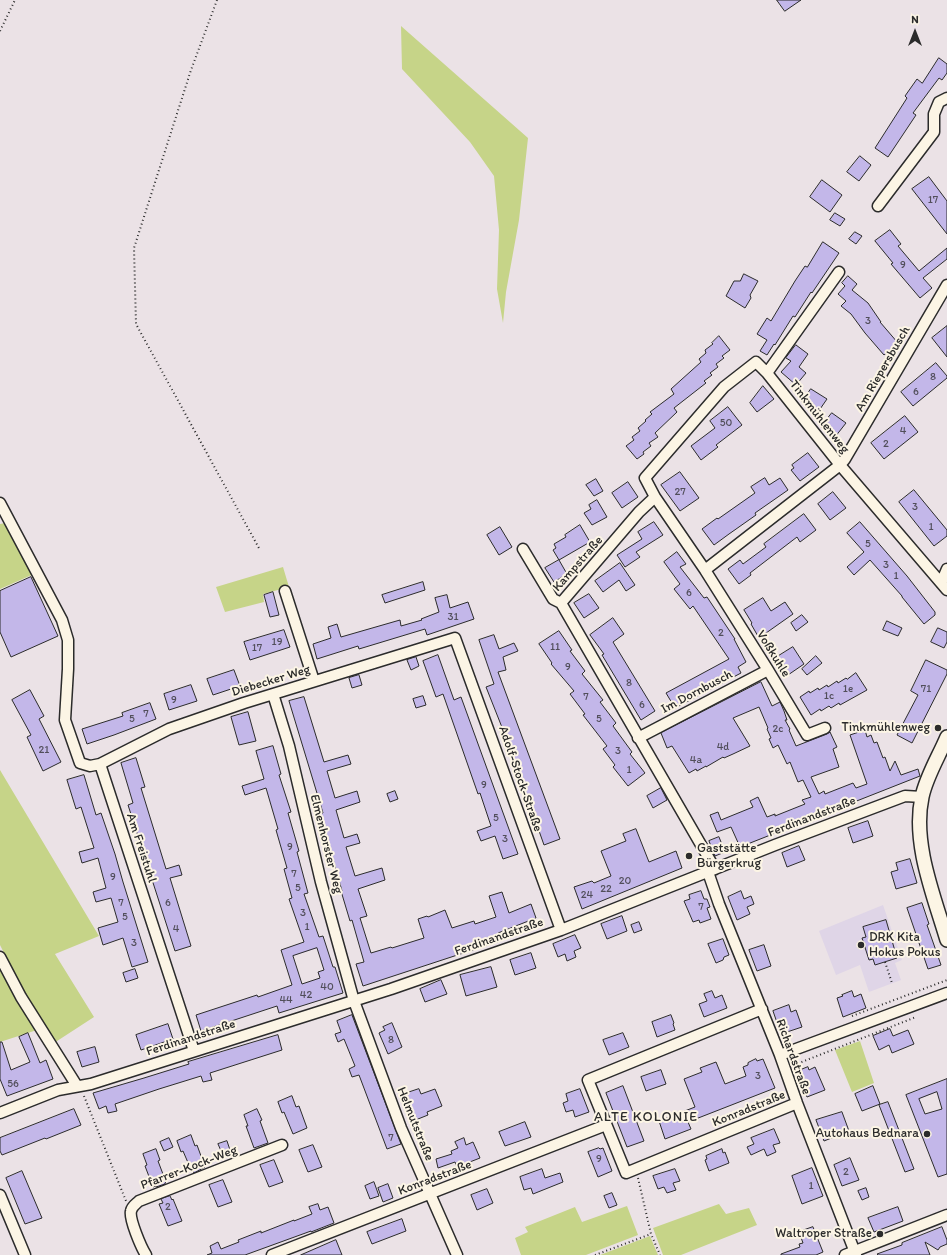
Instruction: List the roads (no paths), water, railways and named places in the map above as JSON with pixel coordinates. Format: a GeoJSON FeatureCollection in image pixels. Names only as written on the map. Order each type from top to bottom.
{"type":"FeatureCollection","features":[{"type":"Feature","properties":{"kind":"main road"},"geometry":{"type":"LineString","coordinates":[[947,737],[922,797],[920,819],[920,841],[923,858],[947,940]]}},
{"type":"Feature","properties":{"kind":"street"},"geometry":{"type":"LineString","coordinates":[[878,206],[934,132],[934,114],[939,102],[947,98]]}},
{"type":"Feature","properties":{"kind":"street"},"geometry":{"type":"LineString","coordinates":[[655,497],[644,478],[724,387],[756,362],[767,373],[839,272]]}},
{"type":"Feature","properties":{"kind":"street","name":"Am Riepersbusch"},"geometry":{"type":"LineString","coordinates":[[840,465],[845,459],[947,285]]}},
{"type":"Feature","properties":{"kind":"street","name":"Tinkmühlenweg"},"geometry":{"type":"LineString","coordinates":[[767,373],[840,465],[944,586]]}},
{"type":"Feature","properties":{"kind":"street"},"geometry":{"type":"LineString","coordinates":[[705,570],[840,465]]}},
{"type":"Feature","properties":{"kind":"street","name":"Voßkuhle"},"geometry":{"type":"LineString","coordinates":[[655,497],[705,570],[807,735],[825,728]]}},
{"type":"Feature","properties":{"kind":"street","name":"Kampstraße"},"geometry":{"type":"LineString","coordinates":[[655,497],[639,512],[561,603],[711,870]]}},
{"type":"Feature","properties":{"kind":"street"},"geometry":{"type":"LineString","coordinates":[[0,503],[62,620],[68,640],[65,720],[80,763],[90,766],[100,764]]}},
{"type":"Feature","properties":{"kind":"street"},"geometry":{"type":"LineString","coordinates":[[523,549],[554,599],[561,603]]}},
{"type":"Feature","properties":{"kind":"street"},"geometry":{"type":"LineString","coordinates":[[944,586],[947,569]]}},
{"type":"Feature","properties":{"kind":"street"},"geometry":{"type":"LineString","coordinates":[[285,591],[314,681]]}},
{"type":"Feature","properties":{"kind":"street","name":"Diebecker Weg"},"geometry":{"type":"LineString","coordinates":[[100,764],[169,729],[244,702],[455,638]]}},
{"type":"Feature","properties":{"kind":"street","name":"Adolf-Stock-Straße"},"geometry":{"type":"LineString","coordinates":[[455,638],[561,930]]}},
{"type":"Feature","properties":{"kind":"street","name":"Im Dornbusch"},"geometry":{"type":"LineString","coordinates":[[638,738],[768,670]]}},
{"type":"Feature","properties":{"kind":"street","name":"Elmenhorster Weg"},"geometry":{"type":"LineString","coordinates":[[273,694],[289,746],[321,882],[354,1001]]}},
{"type":"Feature","properties":{"kind":"street","name":"Am Freistuhl"},"geometry":{"type":"LineString","coordinates":[[100,764],[194,1051]]}},
{"type":"Feature","properties":{"kind":"street","name":"Ferdinandstraße"},"geometry":{"type":"LineString","coordinates":[[0,1113],[58,1090],[91,1084],[354,1001],[561,930],[711,870],[905,796],[922,797]]}},
{"type":"Feature","properties":{"kind":"street","name":"Richardstraße"},"geometry":{"type":"LineString","coordinates":[[711,870],[719,904],[780,1055],[855,1253]]}},
{"type":"Feature","properties":{"kind":"street"},"geometry":{"type":"LineString","coordinates":[[0,957],[21,997],[77,1086]]}},
{"type":"Feature","properties":{"kind":"street"},"geometry":{"type":"LineString","coordinates":[[780,1055],[947,993]]}},
{"type":"Feature","properties":{"kind":"street","name":"Helmutstraße"},"geometry":{"type":"LineString","coordinates":[[354,1001],[401,1128],[458,1255]]}},
{"type":"Feature","properties":{"kind":"street"},"geometry":{"type":"LineString","coordinates":[[606,1125],[588,1080],[762,1009]]}},
{"type":"Feature","properties":{"kind":"street","name":"Konradstraße"},"geometry":{"type":"LineString","coordinates":[[272,1255],[606,1125],[626,1173],[797,1103]]}},
{"type":"Feature","properties":{"kind":"street","name":"Pfarrer-Kock-Weg"},"geometry":{"type":"LineString","coordinates":[[146,1255],[131,1218],[132,1208],[139,1201],[282,1145]]}},
{"type":"Feature","properties":{"kind":"street"},"geometry":{"type":"LineString","coordinates":[[0,1195],[25,1255]]}},
{"type":"Feature","properties":{"kind":"street"},"geometry":{"type":"LineString","coordinates":[[844,1255],[855,1253],[947,1215]]}},
{"type":"Feature","properties":{"kind":"place","name":"Tinkmühlenweg"},"geometry":{"type":"Point","coordinates":[938,728]}},
{"type":"Feature","properties":{"kind":"place","name":"Gaststätte Bürgerkrug"},"geometry":{"type":"Point","coordinates":[689,856]}},
{"type":"Feature","properties":{"kind":"place","name":"DRK Kita Hokus Pokus"},"geometry":{"type":"Point","coordinates":[861,945]}},
{"type":"Feature","properties":{"kind":"place","name":"Autohaus Bednara"},"geometry":{"type":"Point","coordinates":[927,1134]}},
{"type":"Feature","properties":{"kind":"place","name":"Waltroper Straße"},"geometry":{"type":"Point","coordinates":[880,1234]}},
{"type":"Feature","properties":{"kind":"district","name":"ALTE KOLONIE"},"geometry":{"type":"Point","coordinates":[646,1117]}}]}
